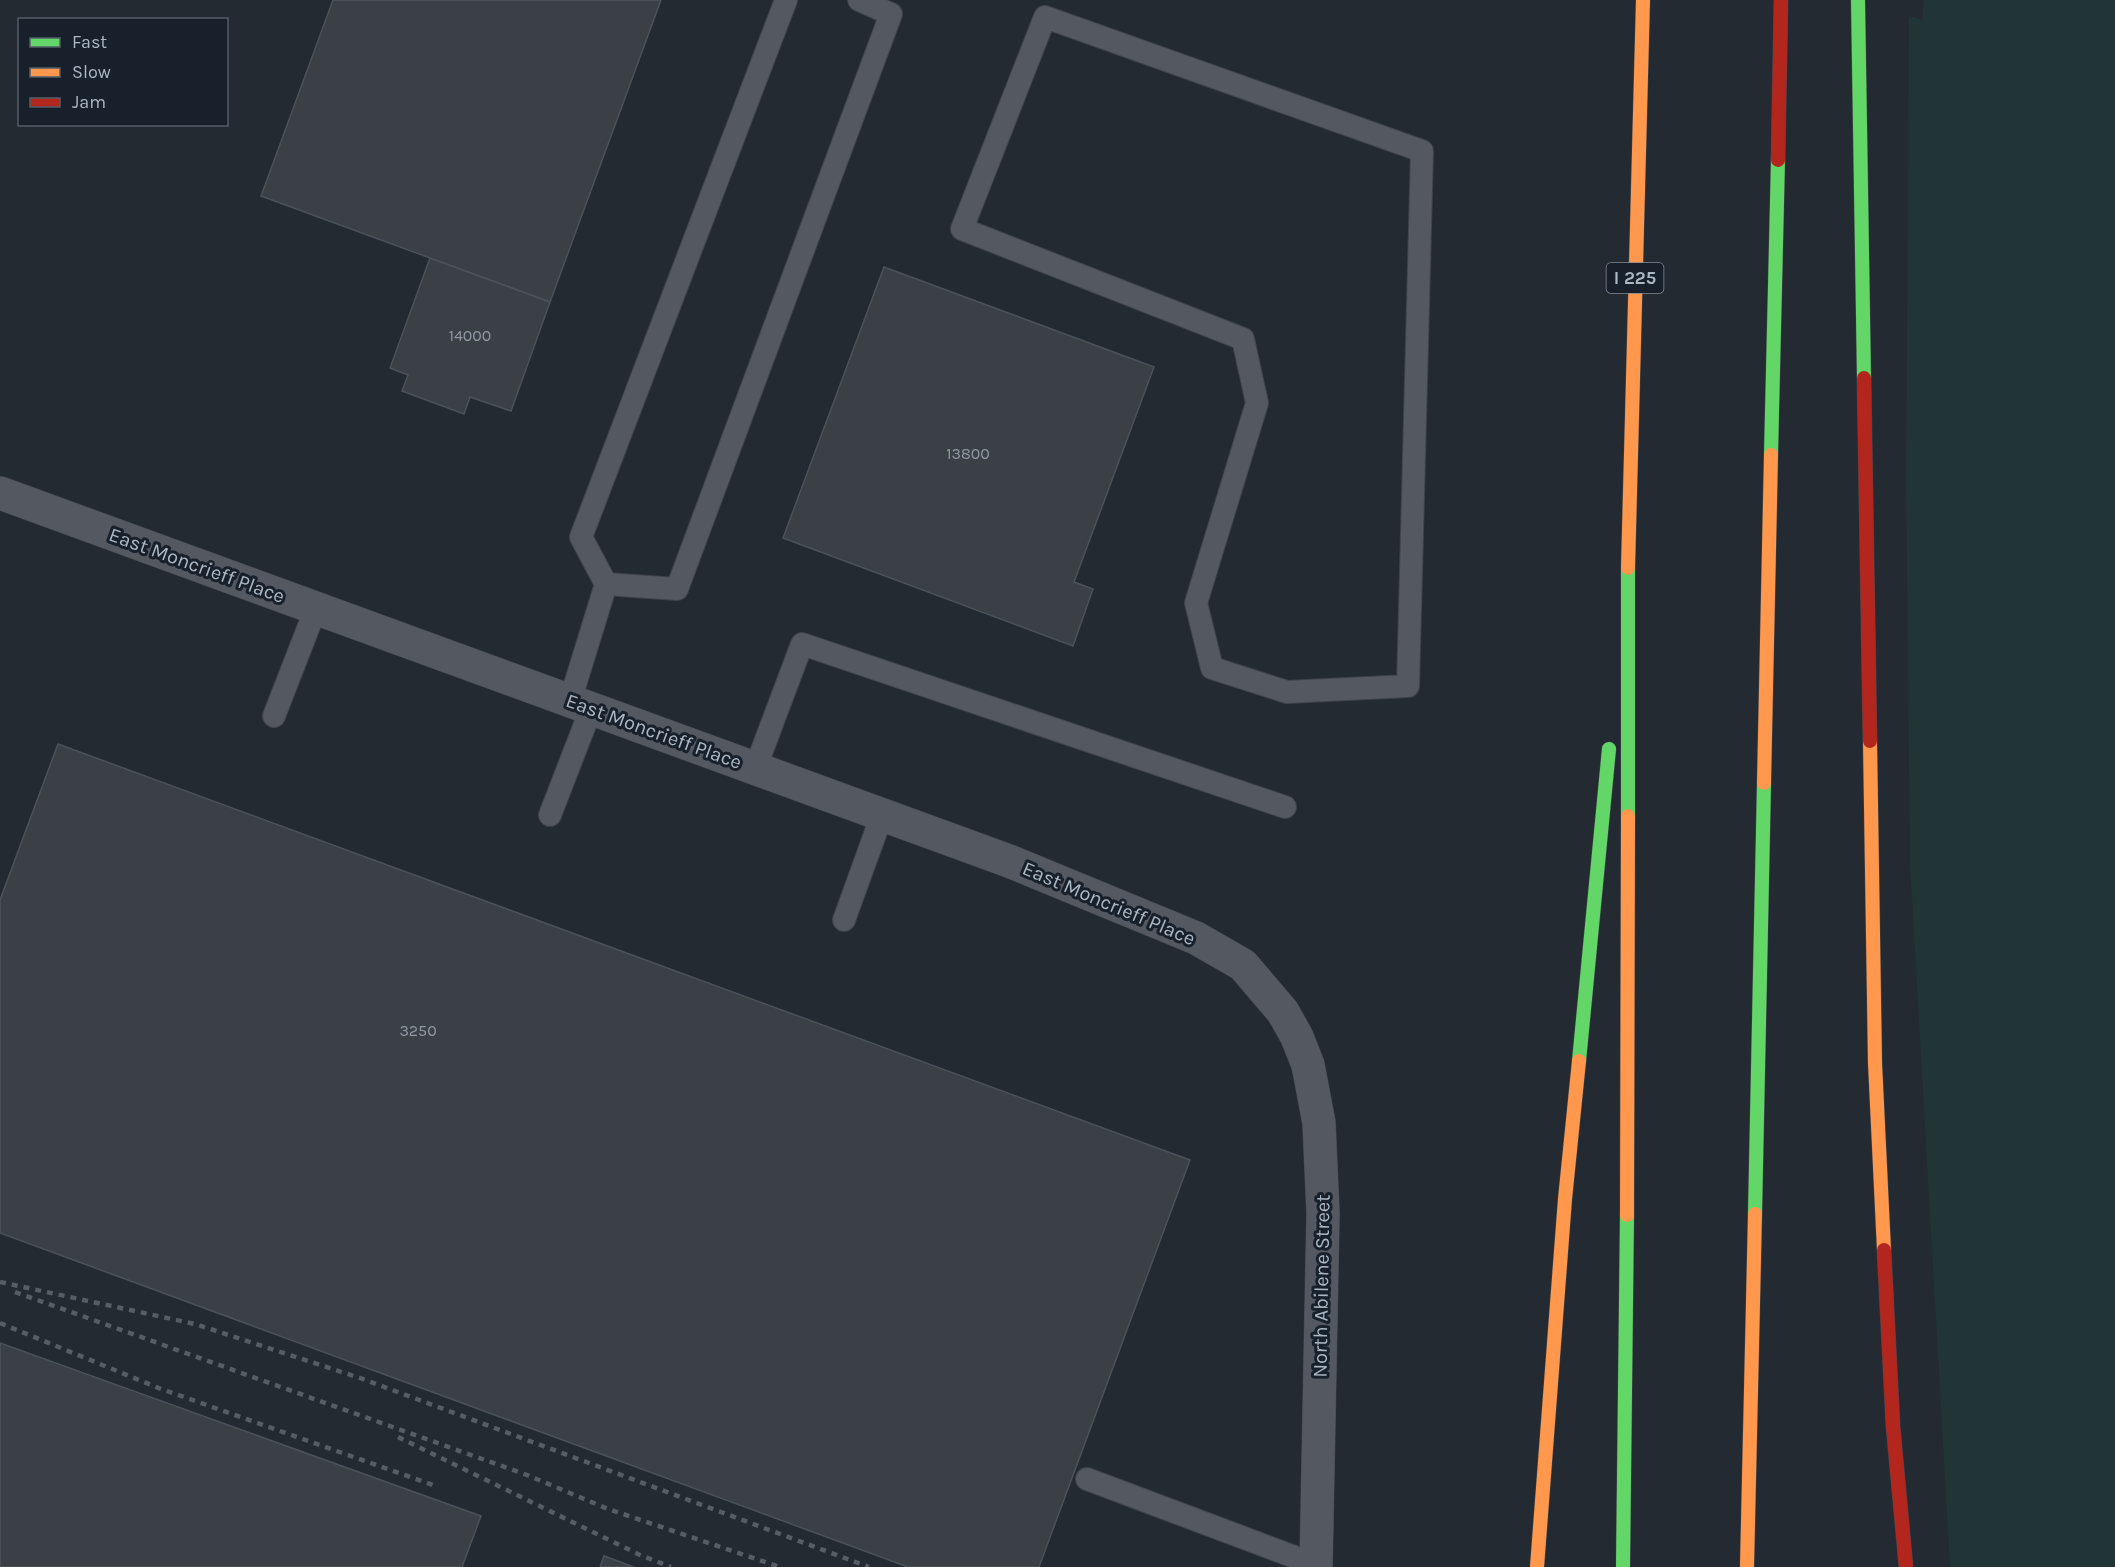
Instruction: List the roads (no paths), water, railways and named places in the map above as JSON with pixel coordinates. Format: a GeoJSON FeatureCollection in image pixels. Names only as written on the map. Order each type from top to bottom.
{"type":"FeatureCollection","features":[{"type":"Feature","properties":{"kind":"highway","name":"I 225"},"geometry":{"type":"LineString","coordinates":[[1628,556],[1643,0]]}},
{"type":"Feature","properties":{"kind":"highway"},"geometry":{"type":"LineString","coordinates":[[1747,1567],[1781,0]]}},
{"type":"Feature","properties":{"kind":"highway"},"geometry":{"type":"LineString","coordinates":[[1858,2],[1875,1063],[1893,1426],[1906,1567]]}},
{"type":"Feature","properties":{"kind":"highway"},"geometry":{"type":"LineString","coordinates":[[1614,699],[1628,556]]}},
{"type":"Feature","properties":{"kind":"highway"},"geometry":{"type":"LineString","coordinates":[[1623,1567],[1627,1308],[1628,556]]}},
{"type":"Feature","properties":{"kind":"highway"},"geometry":{"type":"LineString","coordinates":[[1537,1567],[1564,1211],[1610,734]]}},
{"type":"Feature","properties":{"kind":"street","name":"East Moncrieff Place"},"geometry":{"type":"LineString","coordinates":[[0,493],[1030,869],[1196,938],[1243,965],[1283,1012]]}},
{"type":"Feature","properties":{"kind":"street","name":"North Abilene Street"},"geometry":{"type":"LineString","coordinates":[[1283,1012],[1308,1065],[1316,1100],[1322,1160],[1316,1566]]}},
{"type":"Feature","properties":{"kind":"lane"},"geometry":{"type":"LineString","coordinates":[[550,815],[581,705],[606,584],[581,537],[786,0]]}},
{"type":"Feature","properties":{"kind":"lane"},"geometry":{"type":"LineString","coordinates":[[606,584],[677,589],[891,14],[859,0]]}},
{"type":"Feature","properties":{"kind":"lane"},"geometry":{"type":"LineString","coordinates":[[1045,17],[1422,151],[1408,686],[1287,692],[1212,668],[1196,603],[1257,403],[1243,339],[962,229],[1045,17]]}},
{"type":"Feature","properties":{"kind":"lane"},"geometry":{"type":"LineString","coordinates":[[274,716],[316,608]]}},
{"type":"Feature","properties":{"kind":"lane"},"geometry":{"type":"LineString","coordinates":[[755,769],[802,644],[1285,807]]}},
{"type":"Feature","properties":{"kind":"lane"},"geometry":{"type":"LineString","coordinates":[[844,920],[882,815]]}},
{"type":"Feature","properties":{"kind":"lane"},"geometry":{"type":"LineString","coordinates":[[1087,1479],[1316,1566]]}},
{"type":"Feature","properties":{"kind":"railway"},"geometry":{"type":"LineString","coordinates":[[0,1282],[195,1324],[360,1378],[869,1567]]}},
{"type":"Feature","properties":{"kind":"railway"},"geometry":{"type":"LineString","coordinates":[[15,1292],[527,1475],[608,1509],[780,1567]]}},
{"type":"Feature","properties":{"kind":"railway"},"geometry":{"type":"LineString","coordinates":[[0,1323],[161,1389],[433,1485]]}},
{"type":"Feature","properties":{"kind":"railway"},"geometry":{"type":"LineString","coordinates":[[398,1437],[640,1555],[671,1567]]}}]}
